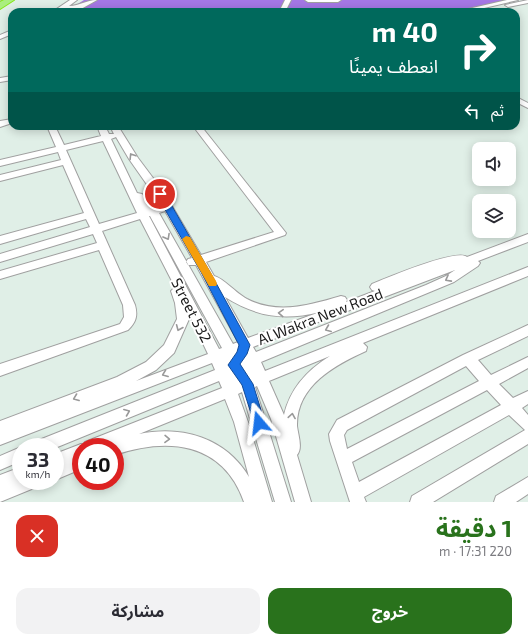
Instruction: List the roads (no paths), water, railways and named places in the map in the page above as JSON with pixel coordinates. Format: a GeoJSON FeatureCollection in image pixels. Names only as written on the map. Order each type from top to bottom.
{"type":"FeatureCollection","features":[{"type":"Feature","properties":{"kind":"highway"},"geometry":{"type":"LineString","coordinates":[[0,6],[10,0]]}},
{"type":"Feature","properties":{"kind":"street"},"geometry":{"type":"LineString","coordinates":[[65,8],[74,0]]}},
{"type":"Feature","properties":{"kind":"street"},"geometry":{"type":"LineString","coordinates":[[66,8],[82,0]]}},
{"type":"Feature","properties":{"kind":"street"},"geometry":{"type":"LineString","coordinates":[[79,8],[94,0]]}},
{"type":"Feature","properties":{"kind":"street"},"geometry":{"type":"LineString","coordinates":[[308,0],[338,0]]}},
{"type":"Feature","properties":{"kind":"street"},"geometry":{"type":"LineString","coordinates":[[477,8],[515,0]]}},
{"type":"Feature","properties":{"kind":"street"},"geometry":{"type":"LineString","coordinates":[[496,8],[528,1]]}},
{"type":"Feature","properties":{"kind":"street"},"geometry":{"type":"LineString","coordinates":[[0,370],[124,327],[130,321],[132,316],[129,305],[53,130]]}},
{"type":"Feature","properties":{"kind":"street","name":"Street 532"},"geometry":{"type":"LineString","coordinates":[[103,130],[207,338],[214,356]]}},
{"type":"Feature","properties":{"kind":"street"},"geometry":{"type":"LineString","coordinates":[[0,163],[107,137],[117,130]]}},
{"type":"Feature","properties":{"kind":"street","name":"Street 532"},"geometry":{"type":"LineString","coordinates":[[117,130],[134,159],[168,207],[206,272],[252,359],[240,372],[230,391],[264,502]]}},
{"type":"Feature","properties":{"kind":"street"},"geometry":{"type":"LineString","coordinates":[[183,265],[281,233],[200,130]]}},
{"type":"Feature","properties":{"kind":"street"},"geometry":{"type":"LineString","coordinates":[[0,178],[66,161]]}},
{"type":"Feature","properties":{"kind":"street"},"geometry":{"type":"LineString","coordinates":[[119,165],[118,177],[183,265],[230,350],[240,372],[283,502]]}},
{"type":"Feature","properties":{"kind":"street"},"geometry":{"type":"LineString","coordinates":[[0,258],[168,207]]}},
{"type":"Feature","properties":{"kind":"street"},"geometry":{"type":"LineString","coordinates":[[0,428],[122,381],[151,366],[169,349],[183,319],[181,303],[145,214]]}},
{"type":"Feature","properties":{"kind":"street"},"geometry":{"type":"LineString","coordinates":[[0,240],[90,215]]}},
{"type":"Feature","properties":{"kind":"street"},"geometry":{"type":"LineString","coordinates":[[60,224],[69,255]]}},
{"type":"Feature","properties":{"kind":"street","name":"Al Wakra New Road"},"geometry":{"type":"LineString","coordinates":[[0,438],[528,238]]}},
{"type":"Feature","properties":{"kind":"street"},"geometry":{"type":"LineString","coordinates":[[0,275],[103,245]]}},
{"type":"Feature","properties":{"kind":"street"},"geometry":{"type":"LineString","coordinates":[[112,438],[230,391],[240,372],[252,359],[430,288],[450,278],[493,251]]}},
{"type":"Feature","properties":{"kind":"street"},"geometry":{"type":"LineString","coordinates":[[206,272],[221,288],[236,300],[256,309],[281,314],[305,311],[330,304],[446,260],[478,257]]}},
{"type":"Feature","properties":{"kind":"street"},"geometry":{"type":"LineString","coordinates":[[63,438],[240,372],[528,271]]}},
{"type":"Feature","properties":{"kind":"street"},"geometry":{"type":"LineString","coordinates":[[294,468],[290,426],[292,410],[304,387],[321,368],[340,356],[528,278]]}},
{"type":"Feature","properties":{"kind":"street"},"geometry":{"type":"LineString","coordinates":[[528,330],[468,359],[342,425],[336,434],[343,459],[357,497],[528,397]]}},
{"type":"Feature","properties":{"kind":"street"},"geometry":{"type":"LineString","coordinates":[[240,372],[245,345]]}},
{"type":"Feature","properties":{"kind":"street"},"geometry":{"type":"LineString","coordinates":[[214,356],[240,372]]}},
{"type":"Feature","properties":{"kind":"street"},"geometry":{"type":"LineString","coordinates":[[468,359],[528,425]]}},
{"type":"Feature","properties":{"kind":"street"},"geometry":{"type":"LineString","coordinates":[[343,459],[488,381],[528,362]]}},
{"type":"Feature","properties":{"kind":"street","name":"Street 532"},"geometry":{"type":"LineString","coordinates":[[240,372],[278,419],[303,502]]}},
{"type":"Feature","properties":{"kind":"street"},"geometry":{"type":"LineString","coordinates":[[418,502],[528,436]]}},
{"type":"Feature","properties":{"kind":"street"},"geometry":{"type":"LineString","coordinates":[[124,444],[131,441],[177,439],[196,443],[214,450],[229,462],[246,484],[252,502]]}},
{"type":"Feature","properties":{"kind":"street"},"geometry":{"type":"LineString","coordinates":[[0,463],[12,458]]}},
{"type":"Feature","properties":{"kind":"street"},"geometry":{"type":"LineString","coordinates":[[0,483],[12,478]]}},
{"type":"Feature","properties":{"kind":"street"},"geometry":{"type":"LineString","coordinates":[[502,502],[528,485]]}},
{"type":"Feature","properties":{"kind":"street"},"geometry":{"type":"LineString","coordinates":[[0,494],[12,489]]}},
{"type":"Feature","properties":{"kind":"tunnel"},"geometry":{"type":"LineString","coordinates":[[0,2],[4,0]]}}]}
